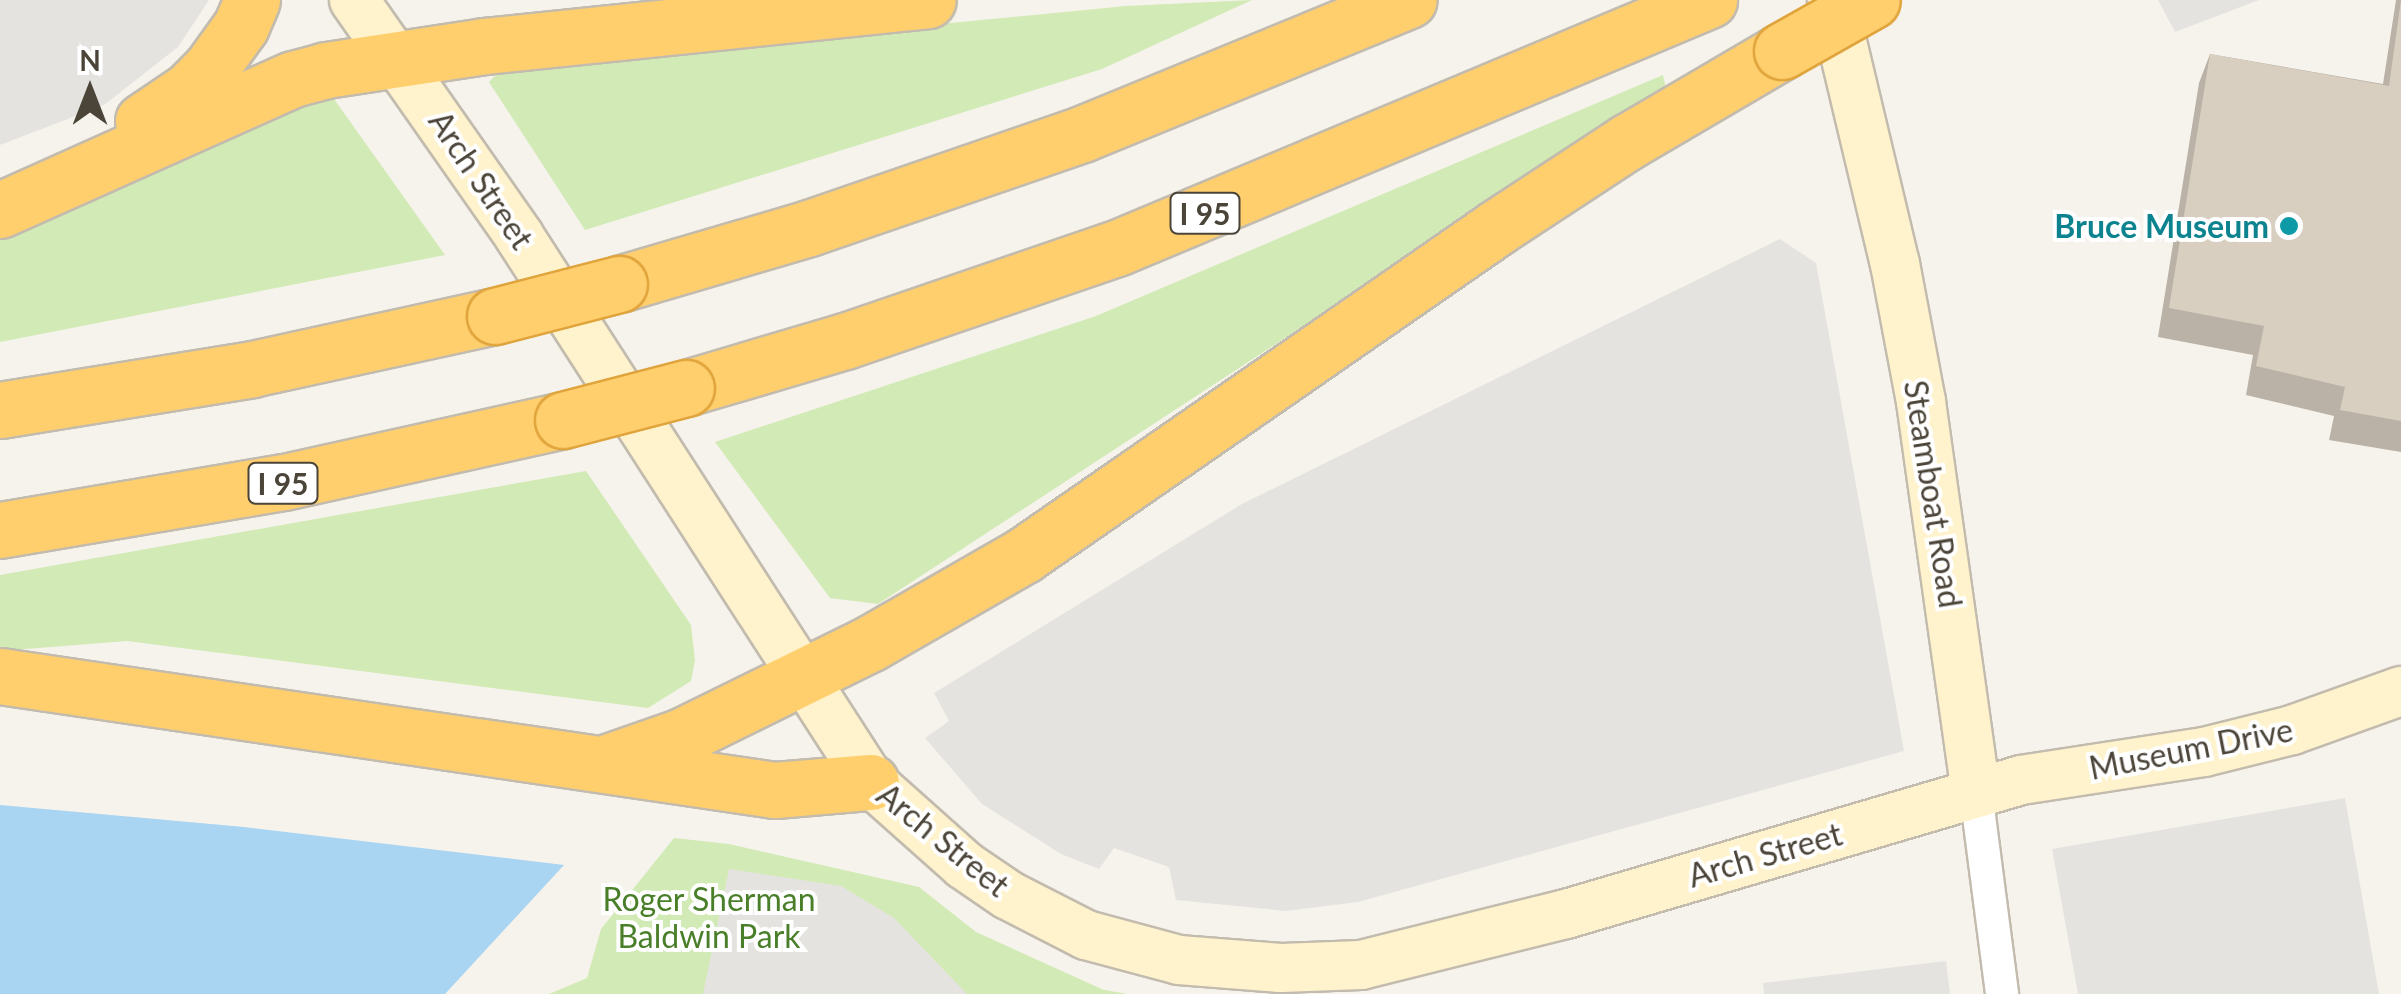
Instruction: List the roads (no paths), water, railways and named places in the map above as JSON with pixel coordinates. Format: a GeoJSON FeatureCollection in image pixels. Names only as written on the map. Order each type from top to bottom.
{"type":"FeatureCollection","features":[{"type":"Feature","properties":{"kind":"highway"},"geometry":{"type":"LineString","coordinates":[[0,207],[110,143],[190,90],[227,50],[252,0]]}},
{"type":"Feature","properties":{"kind":"highway"},"geometry":{"type":"LineString","coordinates":[[0,207],[293,79],[396,57],[928,0]]}},
{"type":"Feature","properties":{"kind":"highway"},"geometry":{"type":"LineString","coordinates":[[0,410],[252,369],[495,316],[619,284],[809,228],[1014,158],[1213,83],[1409,0]]}},
{"type":"Feature","properties":{"kind":"highway","name":"I 95"},"geometry":{"type":"LineString","coordinates":[[0,530],[284,482],[564,420],[845,342],[1117,248],[1709,0]]}},
{"type":"Feature","properties":{"kind":"highway"},"geometry":{"type":"LineString","coordinates":[[605,763],[682,736],[872,643],[1024,555],[1496,228],[1627,142],[1872,0]]}},
{"type":"Feature","properties":{"kind":"highway"},"geometry":{"type":"LineString","coordinates":[[0,676],[775,790],[872,782]]}},
{"type":"Feature","properties":{"kind":"main road","name":"Arch Street"},"geometry":{"type":"LineString","coordinates":[[354,0],[519,236],[661,463],[872,782],[964,865],[1008,895],[1086,936],[1178,960],[1281,968],[1361,965],[1533,922],[1976,793]]}},
{"type":"Feature","properties":{"kind":"main road","name":"Steamboat Road"},"geometry":{"type":"LineString","coordinates":[[1832,0],[1891,246],[1920,402],[1976,793]]}},
{"type":"Feature","properties":{"kind":"main road","name":"Museum Drive"},"geometry":{"type":"LineString","coordinates":[[1976,793],[2021,780],[2204,752],[2292,730],[2401,691]]}},
{"type":"Feature","properties":{"kind":"street","name":"Steamboat Road"},"geometry":{"type":"LineString","coordinates":[[1976,793],[2002,994]]}},
{"type":"Feature","properties":{"kind":"water"},"geometry":{"type":"Polygon","coordinates":[[[0,805],[244,827],[564,865],[445,994],[0,994],[0,805]]]}},
{"type":"Feature","properties":{"kind":"place","name":"Bruce Museum"},"geometry":{"type":"Point","coordinates":[2289,226]}},
{"type":"Feature","properties":{"kind":"park label","name":"Roger Sherman Baldwin Park"},"geometry":{"type":"Point","coordinates":[709,918]}}]}
